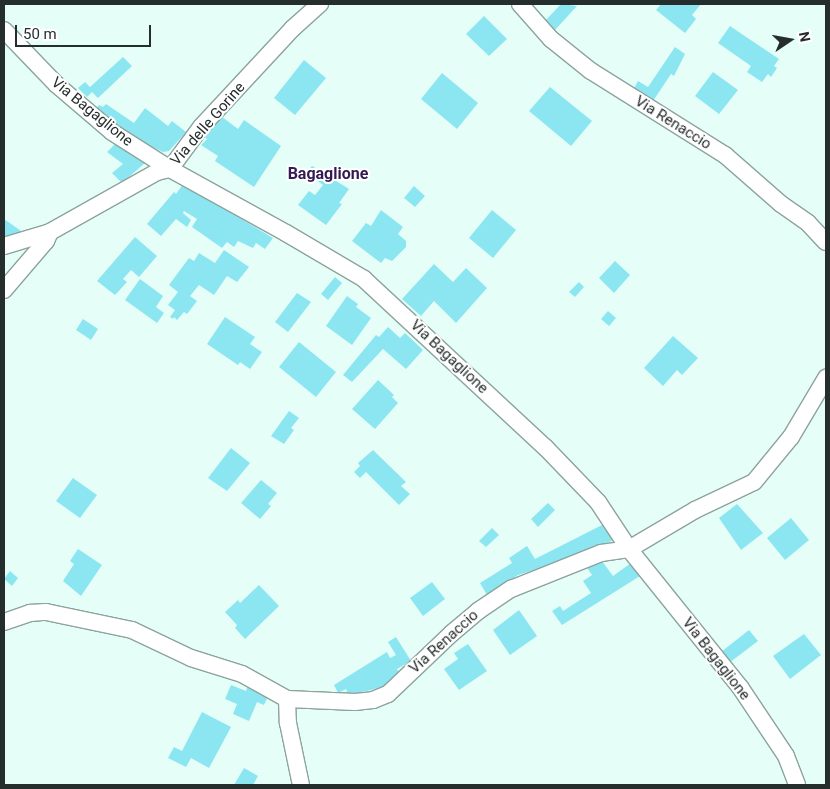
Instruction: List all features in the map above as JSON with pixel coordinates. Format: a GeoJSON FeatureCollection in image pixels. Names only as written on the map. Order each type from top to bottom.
{"type":"FeatureCollection","features":[{"type":"Feature","properties":{"kind":"street","name":"Via delle Gorine"},"geometry":{"type":"LineString","coordinates":[[4,246],[50,232],[149,176],[170,169],[201,127],[292,29],[320,4]]}},
{"type":"Feature","properties":{"kind":"street","name":"Via Renaccio"},"geometry":{"type":"LineString","coordinates":[[520,4],[551,39],[591,71],[725,155],[781,204],[808,224],[826,242]]}},
{"type":"Feature","properties":{"kind":"street","name":"Via Bagaglione"},"geometry":{"type":"LineString","coordinates":[[4,30],[57,85],[112,132],[170,169],[286,233],[364,280],[545,447],[598,502],[629,549],[740,686],[786,756],[797,785]]}},
{"type":"Feature","properties":{"kind":"street","name":"Via delle Gorine"},"geometry":{"type":"LineString","coordinates":[[4,290],[46,241],[50,232]]}},
{"type":"Feature","properties":{"kind":"street","name":"Via Renaccio"},"geometry":{"type":"LineString","coordinates":[[4,622],[30,613],[46,612],[132,630],[191,658],[242,674],[286,699],[355,702],[373,700],[388,694],[452,632],[478,611],[511,589],[601,552],[629,549],[695,510],[754,482],[791,437],[826,378]]}},
{"type":"Feature","properties":{"kind":"street"},"geometry":{"type":"LineString","coordinates":[[286,699],[288,723],[301,785]]}},
{"type":"Feature","properties":{"kind":"building"},"geometry":{"type":"Polygon","coordinates":[[[561,4],[577,6],[555,30],[545,21],[561,4]]]}},
{"type":"Feature","properties":{"kind":"building"},"geometry":{"type":"Polygon","coordinates":[[[661,4],[701,4],[692,15],[696,19],[685,33],[656,10],[661,4]]]}},
{"type":"Feature","properties":{"kind":"building"},"geometry":{"type":"Polygon","coordinates":[[[484,16],[507,39],[489,56],[466,34],[484,16]]]}},
{"type":"Feature","properties":{"kind":"building"},"geometry":{"type":"Polygon","coordinates":[[[730,26],[779,59],[774,66],[777,68],[771,77],[768,74],[762,82],[747,72],[751,66],[718,43],[730,26]]]}},
{"type":"Feature","properties":{"kind":"building"},"geometry":{"type":"Polygon","coordinates":[[[675,47],[685,54],[674,76],[671,74],[653,101],[633,90],[638,81],[648,87],[675,47]]]}},
{"type":"Feature","properties":{"kind":"building"},"geometry":{"type":"Polygon","coordinates":[[[123,57],[132,66],[98,98],[92,92],[87,97],[78,88],[85,82],[90,87],[123,57]]]}},
{"type":"Feature","properties":{"kind":"building"},"geometry":{"type":"Polygon","coordinates":[[[304,60],[326,78],[295,115],[274,98],[304,60]]]}},
{"type":"Feature","properties":{"kind":"building"},"geometry":{"type":"Polygon","coordinates":[[[713,72],[738,90],[719,114],[695,96],[713,72]]]}},
{"type":"Feature","properties":{"kind":"building"},"geometry":{"type":"Polygon","coordinates":[[[442,73],[478,103],[457,129],[421,99],[442,73]]]}},
{"type":"Feature","properties":{"kind":"building"},"geometry":{"type":"Polygon","coordinates":[[[550,87],[592,121],[571,146],[529,111],[550,87]]]}},
{"type":"Feature","properties":{"kind":"building"},"geometry":{"type":"Polygon","coordinates":[[[106,104],[134,123],[145,108],[168,126],[172,121],[186,132],[169,151],[163,152],[141,142],[94,111],[99,105],[103,107],[106,104]]]}},
{"type":"Feature","properties":{"kind":"building"},"geometry":{"type":"Polygon","coordinates":[[[221,116],[238,129],[244,120],[281,146],[254,187],[215,161],[218,156],[201,145],[207,139],[203,136],[221,116]]]}},
{"type":"Feature","properties":{"kind":"building"},"geometry":{"type":"Polygon","coordinates":[[[117,142],[145,163],[122,183],[112,173],[123,164],[107,152],[117,142]]]}},
{"type":"Feature","properties":{"kind":"building"},"geometry":{"type":"Polygon","coordinates":[[[312,166],[349,189],[339,203],[342,204],[326,225],[298,205],[309,191],[315,195],[323,185],[306,173],[312,166]]]}},
{"type":"Feature","properties":{"kind":"building"},"geometry":{"type":"Polygon","coordinates":[[[183,184],[273,238],[265,249],[256,243],[253,248],[238,241],[234,247],[227,242],[222,248],[192,227],[197,219],[184,211],[183,213],[191,220],[187,227],[176,219],[161,236],[147,224],[183,184]]]}},
{"type":"Feature","properties":{"kind":"building"},"geometry":{"type":"Polygon","coordinates":[[[414,186],[425,196],[415,207],[404,198],[414,186]]]}},
{"type":"Feature","properties":{"kind":"building"},"geometry":{"type":"Polygon","coordinates":[[[381,210],[403,227],[398,234],[406,241],[406,247],[392,261],[385,258],[381,263],[352,241],[366,223],[371,226],[381,210]]]}},
{"type":"Feature","properties":{"kind":"building"},"geometry":{"type":"Polygon","coordinates":[[[492,210],[516,230],[493,258],[469,238],[492,210]]]}},
{"type":"Feature","properties":{"kind":"building"},"geometry":{"type":"Polygon","coordinates":[[[4,219],[24,233],[4,241],[4,219]]]}},
{"type":"Feature","properties":{"kind":"building"},"geometry":{"type":"Polygon","coordinates":[[[135,237],[157,256],[139,277],[131,270],[123,279],[127,282],[115,295],[97,281],[135,237]]]}},
{"type":"Feature","properties":{"kind":"building"},"geometry":{"type":"Polygon","coordinates":[[[224,250],[249,267],[237,282],[227,276],[214,295],[199,285],[190,296],[197,301],[187,314],[184,312],[177,320],[174,317],[173,319],[170,317],[175,310],[168,305],[178,292],[169,285],[189,258],[194,261],[199,253],[215,263],[224,250]]]}},
{"type":"Feature","properties":{"kind":"building"},"geometry":{"type":"Polygon","coordinates":[[[615,261],[630,275],[614,293],[599,278],[615,261]]]}},
{"type":"Feature","properties":{"kind":"building"},"geometry":{"type":"Polygon","coordinates":[[[434,264],[453,282],[466,268],[487,288],[456,323],[434,301],[421,316],[402,299],[434,264]]]}},
{"type":"Feature","properties":{"kind":"building"},"geometry":{"type":"Polygon","coordinates":[[[335,277],[342,283],[328,300],[321,294],[335,277]]]}},
{"type":"Feature","properties":{"kind":"building"},"geometry":{"type":"Polygon","coordinates":[[[140,279],[163,296],[156,307],[164,313],[157,323],[125,300],[140,279]]]}},
{"type":"Feature","properties":{"kind":"building"},"geometry":{"type":"Polygon","coordinates":[[[579,282],[584,287],[575,297],[569,292],[579,282]]]}},
{"type":"Feature","properties":{"kind":"building"},"geometry":{"type":"Polygon","coordinates":[[[297,293],[311,302],[288,332],[275,322],[297,293]]]}},
{"type":"Feature","properties":{"kind":"building"},"geometry":{"type":"Polygon","coordinates":[[[347,296],[358,304],[356,307],[371,318],[352,345],[326,326],[347,296]]]}},
{"type":"Feature","properties":{"kind":"building"},"geometry":{"type":"Polygon","coordinates":[[[608,311],[616,318],[609,326],[601,319],[608,311]]]}},
{"type":"Feature","properties":{"kind":"building"},"geometry":{"type":"Polygon","coordinates":[[[225,317],[255,337],[250,344],[262,352],[250,369],[240,362],[238,365],[207,344],[225,317]]]}},
{"type":"Feature","properties":{"kind":"building"},"geometry":{"type":"Polygon","coordinates":[[[83,319],[98,329],[91,340],[76,330],[83,319]]]}},
{"type":"Feature","properties":{"kind":"building"},"geometry":{"type":"Polygon","coordinates":[[[388,327],[400,338],[405,333],[423,350],[406,369],[383,349],[352,382],[343,375],[376,335],[379,337],[388,327]]]}},
{"type":"Feature","properties":{"kind":"building"},"geometry":{"type":"Polygon","coordinates":[[[673,336],[698,358],[682,375],[677,370],[663,386],[644,368],[673,336]]]}},
{"type":"Feature","properties":{"kind":"building"},"geometry":{"type":"Polygon","coordinates":[[[299,342],[336,372],[316,397],[279,367],[299,342]]]}},
{"type":"Feature","properties":{"kind":"building"},"geometry":{"type":"Polygon","coordinates":[[[378,380],[394,395],[392,397],[398,403],[375,429],[352,409],[378,380]]]}},
{"type":"Feature","properties":{"kind":"building"},"geometry":{"type":"Polygon","coordinates":[[[289,411],[299,418],[291,428],[294,430],[284,444],[271,436],[289,411]]]}},
{"type":"Feature","properties":{"kind":"building"},"geometry":{"type":"Polygon","coordinates":[[[231,448],[250,463],[227,491],[208,478],[231,448]]]}},
{"type":"Feature","properties":{"kind":"building"},"geometry":{"type":"Polygon","coordinates":[[[373,450],[406,482],[401,486],[410,494],[399,505],[366,472],[360,478],[354,472],[360,466],[358,463],[373,450]]]}},
{"type":"Feature","properties":{"kind":"building"},"geometry":{"type":"Polygon","coordinates":[[[73,478],[97,495],[80,518],[56,501],[73,478]]]}},
{"type":"Feature","properties":{"kind":"building"},"geometry":{"type":"Polygon","coordinates":[[[261,480],[277,493],[268,504],[271,506],[260,519],[241,503],[261,480]]]}},
{"type":"Feature","properties":{"kind":"building"},"geometry":{"type":"Polygon","coordinates":[[[548,503],[555,510],[538,527],[531,519],[548,503]]]}},
{"type":"Feature","properties":{"kind":"building"},"geometry":{"type":"Polygon","coordinates":[[[737,504],[763,533],[741,550],[719,518],[737,504]]]}},
{"type":"Feature","properties":{"kind":"building"},"geometry":{"type":"Polygon","coordinates":[[[791,518],[809,540],[785,560],[767,538],[791,518]]]}},
{"type":"Feature","properties":{"kind":"building"},"geometry":{"type":"Polygon","coordinates":[[[604,524],[613,540],[591,552],[518,575],[487,595],[480,583],[512,563],[509,558],[527,546],[535,559],[604,524]]]}},
{"type":"Feature","properties":{"kind":"building"},"geometry":{"type":"Polygon","coordinates":[[[492,528],[499,535],[486,547],[479,541],[492,528]]]}},
{"type":"Feature","properties":{"kind":"building"},"geometry":{"type":"Polygon","coordinates":[[[78,549],[102,565],[81,596],[63,581],[74,564],[70,561],[78,549]]]}},
{"type":"Feature","properties":{"kind":"building"},"geometry":{"type":"Polygon","coordinates":[[[599,557],[613,576],[631,563],[640,576],[562,625],[552,611],[560,606],[563,611],[591,593],[583,581],[592,575],[585,565],[599,557]]]}},
{"type":"Feature","properties":{"kind":"building"},"geometry":{"type":"Polygon","coordinates":[[[10,571],[18,578],[12,586],[4,579],[10,571]]]}},
{"type":"Feature","properties":{"kind":"building"},"geometry":{"type":"Polygon","coordinates":[[[432,582],[445,599],[423,616],[410,598],[432,582]]]}},
{"type":"Feature","properties":{"kind":"building"},"geometry":{"type":"Polygon","coordinates":[[[259,585],[279,606],[245,639],[235,628],[237,625],[225,612],[238,600],[240,603],[259,585]]]}},
{"type":"Feature","properties":{"kind":"building"},"geometry":{"type":"Polygon","coordinates":[[[519,610],[537,636],[510,655],[493,630],[519,610]]]}},
{"type":"Feature","properties":{"kind":"building"},"geometry":{"type":"Polygon","coordinates":[[[749,630],[758,641],[729,663],[721,652],[749,630]]]}},
{"type":"Feature","properties":{"kind":"building"},"geometry":{"type":"Polygon","coordinates":[[[804,634],[821,655],[790,679],[773,656],[804,634]]]}},
{"type":"Feature","properties":{"kind":"building"},"geometry":{"type":"Polygon","coordinates":[[[396,637],[411,661],[397,669],[401,676],[382,687],[355,694],[348,694],[346,689],[338,693],[334,685],[387,652],[390,658],[396,655],[388,642],[396,637]]]}},
{"type":"Feature","properties":{"kind":"building"},"geometry":{"type":"Polygon","coordinates":[[[468,644],[487,671],[459,690],[444,669],[458,659],[454,653],[468,644]]]}},
{"type":"Feature","properties":{"kind":"building"},"geometry":{"type":"Polygon","coordinates":[[[231,685],[246,691],[248,685],[269,694],[264,705],[257,702],[249,721],[233,714],[237,704],[225,699],[231,685]]]}},
{"type":"Feature","properties":{"kind":"building"},"geometry":{"type":"Polygon","coordinates":[[[202,712],[231,727],[209,768],[191,758],[186,767],[168,758],[174,747],[182,751],[202,712]]]}},
{"type":"Feature","properties":{"kind":"building"},"geometry":{"type":"Polygon","coordinates":[[[244,768],[258,776],[253,785],[234,785],[244,768]]]}},
{"type":"Feature","properties":{"kind":"district","name":"Bagaglione"},"geometry":{"type":"Point","coordinates":[328,174]}}]}
